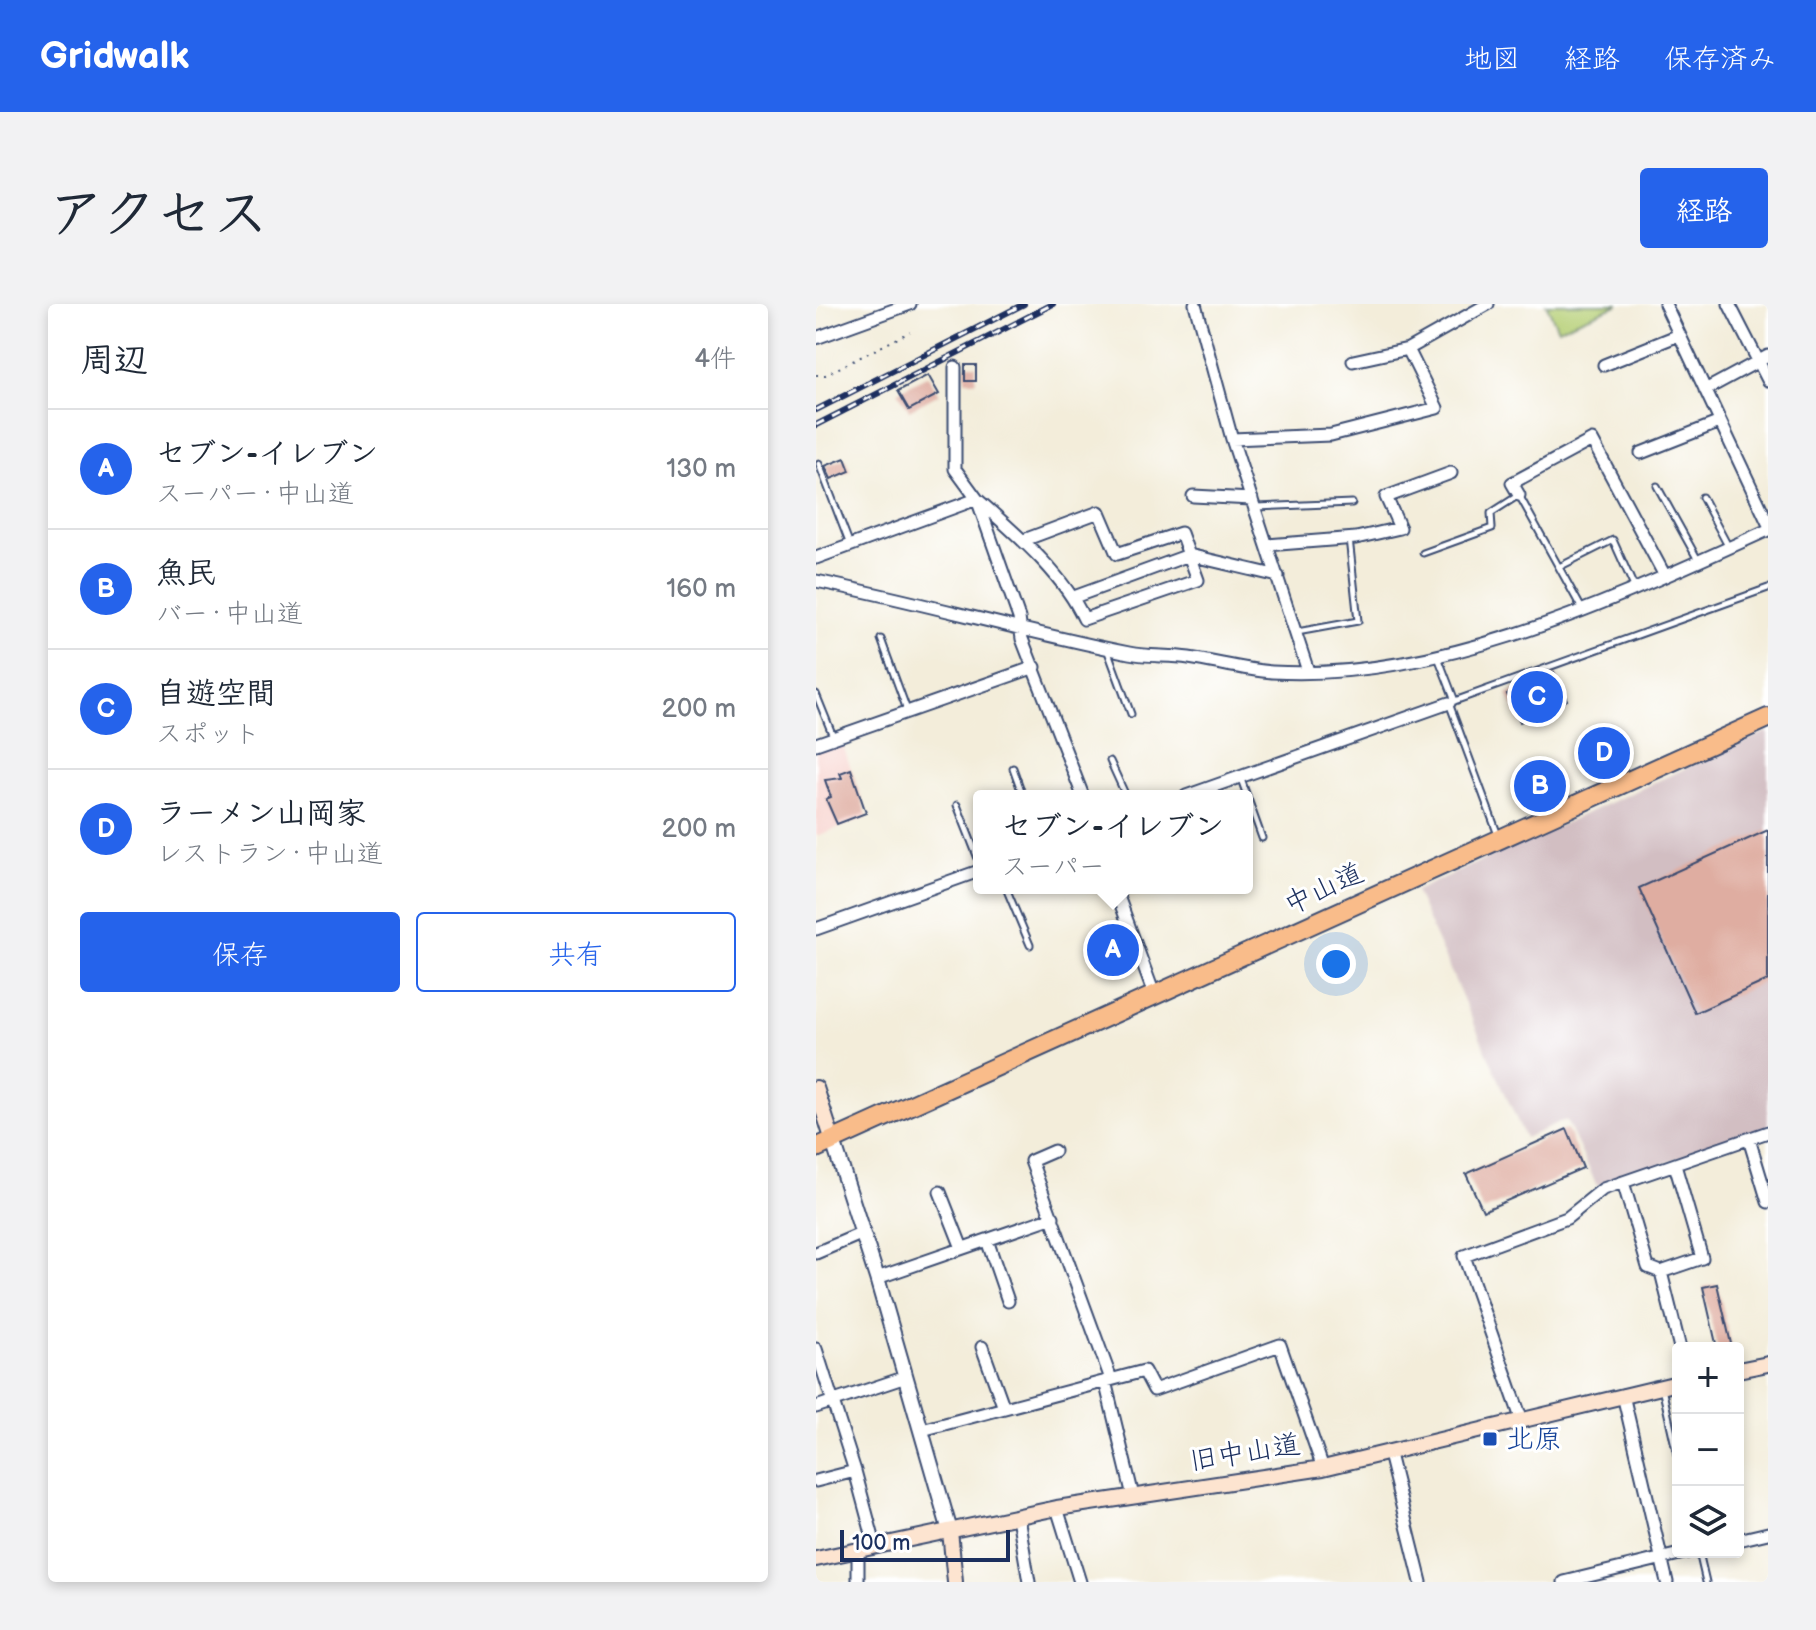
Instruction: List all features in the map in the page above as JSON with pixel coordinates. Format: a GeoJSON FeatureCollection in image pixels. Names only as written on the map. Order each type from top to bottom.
{"type":"FeatureCollection","features":[{"type":"Feature","properties":{"kind":"highway","name":"中山道"},"geometry":{"type":"LineString","coordinates":[[824,1145],[1768,718]]}},
{"type":"Feature","properties":{"kind":"main road"},"geometry":{"type":"LineString","coordinates":[[816,1088],[824,1145]]}},
{"type":"Feature","properties":{"kind":"main road"},"geometry":{"type":"LineString","coordinates":[[1744,1369],[1768,1364]]}},
{"type":"Feature","properties":{"kind":"main road","name":"旧中山道"},"geometry":{"type":"LineString","coordinates":[[816,1559],[1057,1508],[1323,1468],[1672,1384]]}},
{"type":"Feature","properties":{"kind":"main road"},"geometry":{"type":"LineString","coordinates":[[950,1531],[955,1582]]}},
{"type":"Feature","properties":{"kind":"street"},"geometry":{"type":"LineString","coordinates":[[816,338],[910,304]]}},
{"type":"Feature","properties":{"kind":"street"},"geometry":{"type":"LineString","coordinates":[[1195,304],[1232,439],[1308,671]]}},
{"type":"Feature","properties":{"kind":"street"},"geometry":{"type":"LineString","coordinates":[[1665,304],[1768,523]]}},
{"type":"Feature","properties":{"kind":"street"},"geometry":{"type":"LineString","coordinates":[[1729,304],[1764,359],[1768,380]]}},
{"type":"Feature","properties":{"kind":"street"},"geometry":{"type":"LineString","coordinates":[[1353,361],[1408,349],[1483,305]]}},
{"type":"Feature","properties":{"kind":"street"},"geometry":{"type":"LineString","coordinates":[[1604,365],[1679,335]]}},
{"type":"Feature","properties":{"kind":"street"},"geometry":{"type":"LineString","coordinates":[[1232,439],[1331,435],[1437,408],[1408,349]]}},
{"type":"Feature","properties":{"kind":"street"},"geometry":{"type":"LineString","coordinates":[[1705,390],[1764,359]]}},
{"type":"Feature","properties":{"kind":"street"},"geometry":{"type":"LineString","coordinates":[[955,367],[955,469],[977,499],[1024,540],[1074,597],[1084,619],[1198,580],[1181,533],[1117,554],[1099,512],[1024,540]]}},
{"type":"Feature","properties":{"kind":"street"},"geometry":{"type":"LineString","coordinates":[[1641,453],[1720,422]]}},
{"type":"Feature","properties":{"kind":"street"},"geometry":{"type":"LineString","coordinates":[[1519,495],[1512,483],[1592,440],[1665,576]]}},
{"type":"Feature","properties":{"kind":"street"},"geometry":{"type":"LineString","coordinates":[[1267,545],[1349,538],[1400,528],[1386,497],[1451,473]]}},
{"type":"Feature","properties":{"kind":"street"},"geometry":{"type":"LineString","coordinates":[[1193,496],[1253,503]]}},
{"type":"Feature","properties":{"kind":"street"},"geometry":{"type":"LineString","coordinates":[[817,554],[850,546],[977,499]]}},
{"type":"Feature","properties":{"kind":"street"},"geometry":{"type":"LineString","coordinates":[[977,499],[1020,628],[1081,790]]}},
{"type":"Feature","properties":{"kind":"street"},"geometry":{"type":"LineString","coordinates":[[816,581],[1106,648],[1271,672],[1308,671],[1370,666],[1437,654],[1583,611],[1768,530]]}},
{"type":"Feature","properties":{"kind":"street"},"geometry":{"type":"LineString","coordinates":[[1074,597],[1189,555],[1278,576]]}},
{"type":"Feature","properties":{"kind":"street"},"geometry":{"type":"LineString","coordinates":[[816,744],[1035,667]]}},
{"type":"Feature","properties":{"kind":"street"},"geometry":{"type":"LineString","coordinates":[[1213,790],[1240,777],[1452,702]]}},
{"type":"Feature","properties":{"kind":"street"},"geometry":{"type":"LineString","coordinates":[[816,929],[973,873]]}},
{"type":"Feature","properties":{"kind":"street"},"geometry":{"type":"LineString","coordinates":[[1117,894],[1155,997]]}},
{"type":"Feature","properties":{"kind":"street"},"geometry":{"type":"LineString","coordinates":[[1522,1421],[1464,1256],[1567,1218],[1603,1189],[1768,1132]]}},
{"type":"Feature","properties":{"kind":"street"},"geometry":{"type":"LineString","coordinates":[[1749,1139],[1768,1202]]}},
{"type":"Feature","properties":{"kind":"street"},"geometry":{"type":"LineString","coordinates":[[824,1145],[863,1233],[950,1531]]}},
{"type":"Feature","properties":{"kind":"street"},"geometry":{"type":"LineString","coordinates":[[1054,1151],[1031,1161],[1108,1380],[1133,1496]]}},
{"type":"Feature","properties":{"kind":"street"},"geometry":{"type":"LineString","coordinates":[[1623,1182],[1648,1267],[1661,1272],[1702,1258],[1675,1165]]}},
{"type":"Feature","properties":{"kind":"street"},"geometry":{"type":"LineString","coordinates":[[940,1192],[962,1248]]}},
{"type":"Feature","properties":{"kind":"street"},"geometry":{"type":"LineString","coordinates":[[877,1278],[1053,1217]]}},
{"type":"Feature","properties":{"kind":"street"},"geometry":{"type":"LineString","coordinates":[[816,1253],[863,1233]]}},
{"type":"Feature","properties":{"kind":"street"},"geometry":{"type":"LineString","coordinates":[[987,1240],[1008,1301]]}},
{"type":"Feature","properties":{"kind":"street"},"geometry":{"type":"LineString","coordinates":[[1661,1272],[1678,1342]]}},
{"type":"Feature","properties":{"kind":"street"},"geometry":{"type":"LineString","coordinates":[[922,1430],[1144,1371],[1154,1390],[1280,1345],[1323,1468]]}},
{"type":"Feature","properties":{"kind":"street"},"geometry":{"type":"LineString","coordinates":[[982,1347],[1004,1408]]}},
{"type":"Feature","properties":{"kind":"street"},"geometry":{"type":"LineString","coordinates":[[816,1349],[875,1545]]}},
{"type":"Feature","properties":{"kind":"street"},"geometry":{"type":"LineString","coordinates":[[816,1407],[906,1377]]}},
{"type":"Feature","properties":{"kind":"street"},"geometry":{"type":"LineString","coordinates":[[1623,1395],[1667,1582]]}},
{"type":"Feature","properties":{"kind":"street"},"geometry":{"type":"LineString","coordinates":[[1389,1454],[1421,1582]]}},
{"type":"Feature","properties":{"kind":"street"},"geometry":{"type":"LineString","coordinates":[[816,1481],[855,1471]]}},
{"type":"Feature","properties":{"kind":"street"},"geometry":{"type":"LineString","coordinates":[[1057,1508],[1080,1582]]}},
{"type":"Feature","properties":{"kind":"street"},"geometry":{"type":"LineString","coordinates":[[1018,1517],[1029,1582]]}},
{"type":"Feature","properties":{"kind":"street"},"geometry":{"type":"LineString","coordinates":[[1744,1539],[1768,1533]]}},
{"type":"Feature","properties":{"kind":"street"},"geometry":{"type":"LineString","coordinates":[[858,1549],[858,1582]]}},
{"type":"Feature","properties":{"kind":"street"},"geometry":{"type":"LineString","coordinates":[[1564,1582],[1672,1556]]}},
{"type":"Feature","properties":{"kind":"lane"},"geometry":{"type":"LineString","coordinates":[[819,464],[850,546]]}},
{"type":"Feature","properties":{"kind":"lane"},"geometry":{"type":"LineString","coordinates":[[1657,486],[1699,561]]}},
{"type":"Feature","properties":{"kind":"lane"},"geometry":{"type":"LineString","coordinates":[[1423,553],[1492,528],[1491,513],[1519,495],[1583,611]]}},
{"type":"Feature","properties":{"kind":"lane"},"geometry":{"type":"LineString","coordinates":[[1702,497],[1728,547]]}},
{"type":"Feature","properties":{"kind":"lane"},"geometry":{"type":"LineString","coordinates":[[1253,503],[1352,503]]}},
{"type":"Feature","properties":{"kind":"lane"},"geometry":{"type":"LineString","coordinates":[[1296,632],[1358,621],[1349,538]]}},
{"type":"Feature","properties":{"kind":"lane"},"geometry":{"type":"LineString","coordinates":[[1559,567],[1613,540],[1635,589]]}},
{"type":"Feature","properties":{"kind":"lane"},"geometry":{"type":"LineString","coordinates":[[1452,702],[1768,588]]}},
{"type":"Feature","properties":{"kind":"lane"},"geometry":{"type":"LineString","coordinates":[[881,639],[907,711]]}},
{"type":"Feature","properties":{"kind":"lane"},"geometry":{"type":"LineString","coordinates":[[1106,648],[1131,714]]}},
{"type":"Feature","properties":{"kind":"lane"},"geometry":{"type":"LineString","coordinates":[[1437,654],[1500,839]]}},
{"type":"Feature","properties":{"kind":"lane"},"geometry":{"type":"LineString","coordinates":[[816,694],[833,737]]}},
{"type":"Feature","properties":{"kind":"lane"},"geometry":{"type":"LineString","coordinates":[[1110,761],[1123,790]]}},
{"type":"Feature","properties":{"kind":"lane"},"geometry":{"type":"LineString","coordinates":[[1013,768],[1021,790]]}},
{"type":"Feature","properties":{"kind":"lane"},"geometry":{"type":"LineString","coordinates":[[1240,777],[1245,790]]}},
{"type":"Feature","properties":{"kind":"lane"},"geometry":{"type":"LineString","coordinates":[[957,805],[973,846]]}},
{"type":"Feature","properties":{"kind":"lane"},"geometry":{"type":"LineString","coordinates":[[1253,813],[1262,838]]}},
{"type":"Feature","properties":{"kind":"lane"},"geometry":{"type":"LineString","coordinates":[[1009,894],[1030,945]]}},
{"type":"Feature","properties":{"kind":"lane"},"geometry":{"type":"LineString","coordinates":[[1661,1387],[1672,1434]]}},
{"type":"Feature","properties":{"kind":"lane"},"geometry":{"type":"LineString","coordinates":[[1700,1558],[1706,1582]]}},
{"type":"Feature","properties":{"kind":"path"},"geometry":{"type":"LineString","coordinates":[[816,375],[825,375],[910,332]]}},
{"type":"Feature","properties":{"kind":"shaded area"},"geometry":{"type":"Polygon","coordinates":[[[1768,731],[1768,1129],[1597,1186],[1566,1120],[1525,1138],[1415,891],[1768,731]]]}},
{"type":"Feature","properties":{"kind":"shaded area"},"geometry":{"type":"Polygon","coordinates":[[[841,740],[868,817],[816,836],[816,749],[841,740]]]}},
{"type":"Feature","properties":{"kind":"green space"},"geometry":{"type":"Polygon","coordinates":[[[1546,304],[1619,304],[1558,329],[1546,304]]]}},
{"type":"Feature","properties":{"kind":"building"},"geometry":{"type":"Polygon","coordinates":[[[965,365],[976,365],[976,381],[965,381],[965,365]]]}},
{"type":"Feature","properties":{"kind":"building"},"geometry":{"type":"Polygon","coordinates":[[[928,375],[939,394],[909,410],[898,391],[928,375]]]}},
{"type":"Feature","properties":{"kind":"building"},"geometry":{"type":"Polygon","coordinates":[[[845,458],[850,471],[831,479],[825,466],[845,458]]]}},
{"type":"Feature","properties":{"kind":"building"},"geometry":{"type":"Polygon","coordinates":[[[1554,672],[1567,700],[1520,722],[1507,694],[1554,672]]]}},
{"type":"Feature","properties":{"kind":"building"},"geometry":{"type":"Polygon","coordinates":[[[1605,734],[1620,764],[1602,773],[1588,742],[1605,734]]]}},
{"type":"Feature","properties":{"kind":"building"},"geometry":{"type":"Polygon","coordinates":[[[1548,765],[1561,793],[1532,806],[1518,778],[1548,765]]]}},
{"type":"Feature","properties":{"kind":"building"},"geometry":{"type":"Polygon","coordinates":[[[851,769],[866,813],[837,824],[826,799],[831,797],[825,780],[842,778],[840,773],[851,769]]]}},
{"type":"Feature","properties":{"kind":"building"},"geometry":{"type":"Polygon","coordinates":[[[1768,830],[1768,980],[1695,1013],[1639,888],[1768,830]]]}},
{"type":"Feature","properties":{"kind":"building"},"geometry":{"type":"Polygon","coordinates":[[[1121,935],[1128,957],[1104,965],[1097,944],[1121,935]]]}},
{"type":"Feature","properties":{"kind":"building"},"geometry":{"type":"Polygon","coordinates":[[[1567,1129],[1583,1168],[1483,1211],[1466,1174],[1567,1129]]]}},
{"type":"Feature","properties":{"kind":"building"},"geometry":{"type":"Polygon","coordinates":[[[1717,1284],[1731,1342],[1716,1342],[1703,1287],[1717,1284]]]}},
{"type":"Feature","properties":{"kind":"railway"},"geometry":{"type":"LineString","coordinates":[[816,410],[1024,304]]}},
{"type":"Feature","properties":{"kind":"railway"},"geometry":{"type":"LineString","coordinates":[[816,425],[1053,304]]}},
{"type":"Feature","properties":{"kind":"place","name":"自遊空間"},"geometry":{"type":"Point","coordinates":[1537,697]}},
{"type":"Feature","properties":{"kind":"place","name":"ラーメン山岡家"},"geometry":{"type":"Point","coordinates":[1604,753]}},
{"type":"Feature","properties":{"kind":"place","name":"魚民"},"geometry":{"type":"Point","coordinates":[1540,786]}},
{"type":"Feature","properties":{"kind":"place","name":"セブン-イレブン"},"geometry":{"type":"Point","coordinates":[1113,950]}},
{"type":"Feature","properties":{"kind":"place","name":"北原"},"geometry":{"type":"Point","coordinates":[1490,1439]}}]}
